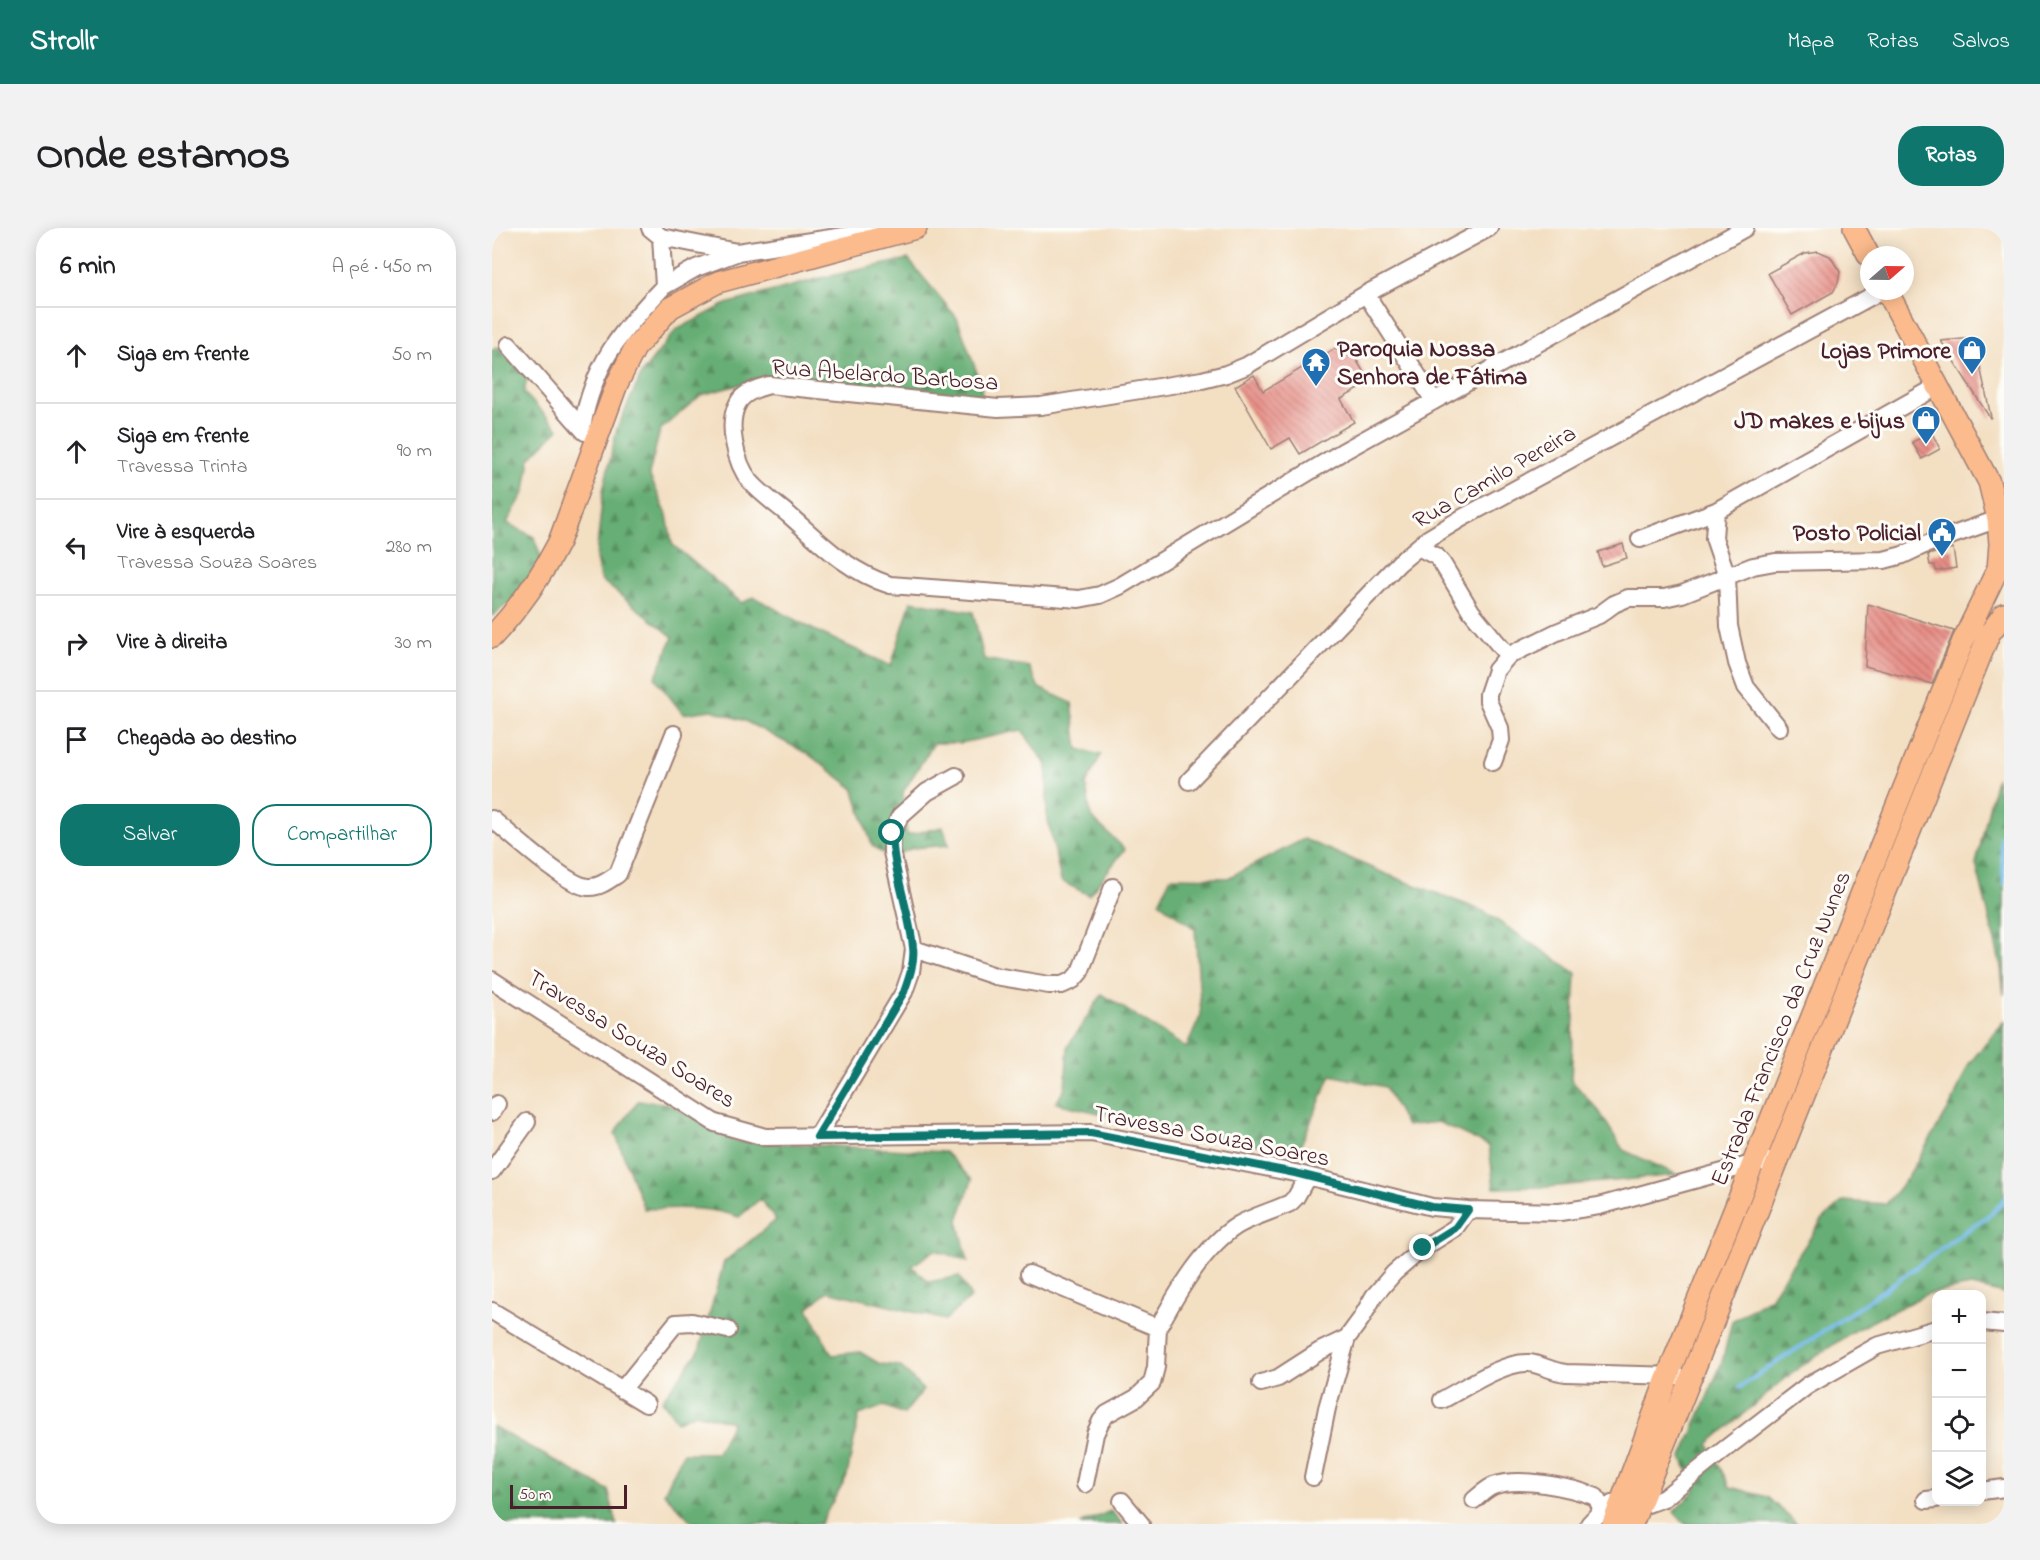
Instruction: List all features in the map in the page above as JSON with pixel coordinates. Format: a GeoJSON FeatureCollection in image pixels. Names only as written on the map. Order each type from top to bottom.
{"type":"FeatureCollection","features":[{"type":"Feature","properties":{"kind":"main road"},"geometry":{"type":"LineString","coordinates":[[1854,228],[1864,246]]}},
{"type":"Feature","properties":{"kind":"main road"},"geometry":{"type":"LineString","coordinates":[[492,637],[525,598],[559,542],[616,384],[636,348],[670,308],[718,282],[912,229]]}},
{"type":"Feature","properties":{"kind":"main road"},"geometry":{"type":"LineString","coordinates":[[1892,300],[1989,482],[2002,513],[2001,563]]}},
{"type":"Feature","properties":{"kind":"main road","name":"Estrada Francisco da Cruz Nunes"},"geometry":{"type":"LineString","coordinates":[[1622,1514],[1668,1375],[1752,1164],[1959,652],[2001,563]]}},
{"type":"Feature","properties":{"kind":"main road","name":"Estrada Francisco da Cruz Nunes"},"geometry":{"type":"LineString","coordinates":[[1622,1514],[1690,1378],[1989,634],[2004,614]]}},
{"type":"Feature","properties":{"kind":"street","name":"Rua Abelardo Barbosa"},"geometry":{"type":"LineString","coordinates":[[1489,228],[1466,233],[1246,366],[1226,374],[1202,380],[1030,407],[998,408],[769,385],[751,391],[738,403],[732,427],[736,456],[750,481],[845,564],[869,578],[890,585],[1078,599],[1100,595],[1119,586],[1342,452],[1745,228]]}},
{"type":"Feature","properties":{"kind":"street"},"geometry":{"type":"LineString","coordinates":[[582,427],[586,404],[596,375],[611,347],[635,316],[664,286],[696,268],[736,252],[872,230],[912,229]]}},
{"type":"Feature","properties":{"kind":"street"},"geometry":{"type":"LineString","coordinates":[[664,286],[656,232],[736,252]]}},
{"type":"Feature","properties":{"kind":"street"},"geometry":{"type":"LineString","coordinates":[[1366,294],[1434,400]]}},
{"type":"Feature","properties":{"kind":"street","name":"Rua Camilo Pereira"},"geometry":{"type":"LineString","coordinates":[[1189,781],[1399,563],[1418,547],[1462,518],[1864,300]]}},
{"type":"Feature","properties":{"kind":"street"},"geometry":{"type":"LineString","coordinates":[[509,345],[582,427],[593,446]]}},
{"type":"Feature","properties":{"kind":"street"},"geometry":{"type":"LineString","coordinates":[[1640,539],[1716,511],[1938,386]]}},
{"type":"Feature","properties":{"kind":"street"},"geometry":{"type":"LineString","coordinates":[[1716,511],[1714,538],[1727,576],[1729,626],[1737,663],[1746,687],[1779,728]]}},
{"type":"Feature","properties":{"kind":"street"},"geometry":{"type":"LineString","coordinates":[[1492,762],[1502,734],[1490,709],[1488,694],[1496,670],[1508,656],[1599,615],[1614,604],[1628,598],[1664,598],[1682,594],[1753,566],[1775,562],[1884,560],[1904,555],[2002,513]]}},
{"type":"Feature","properties":{"kind":"street"},"geometry":{"type":"LineString","coordinates":[[1418,547],[1436,556],[1442,563],[1471,611],[1508,656]]}},
{"type":"Feature","properties":{"kind":"street"},"geometry":{"type":"LineString","coordinates":[[492,819],[571,882],[589,888],[604,884],[618,874],[675,734]]}},
{"type":"Feature","properties":{"kind":"street"},"geometry":{"type":"LineString","coordinates":[[817,1137],[904,992],[911,972],[914,949],[892,852],[892,833],[900,816],[927,792],[956,776]]}},
{"type":"Feature","properties":{"kind":"street"},"geometry":{"type":"LineString","coordinates":[[914,949],[995,976],[1062,985],[1072,980],[1080,972],[1113,887]]}},
{"type":"Feature","properties":{"kind":"street","name":"Travessa Souza Soares"},"geometry":{"type":"LineString","coordinates":[[492,980],[715,1123],[765,1137],[1091,1133],[1307,1177],[1432,1207],[1560,1212],[1599,1206],[1778,1159]]}},
{"type":"Feature","properties":{"kind":"street"},"geometry":{"type":"LineString","coordinates":[[492,1171],[497,1153],[527,1122]]}},
{"type":"Feature","properties":{"kind":"street"},"geometry":{"type":"LineString","coordinates":[[1085,1484],[1095,1434],[1101,1421],[1107,1414],[1144,1392],[1152,1383],[1156,1367],[1158,1328],[1170,1305],[1206,1255],[1220,1238],[1239,1224],[1290,1203],[1307,1177]]}},
{"type":"Feature","properties":{"kind":"street"},"geometry":{"type":"LineString","coordinates":[[1313,1477],[1327,1408],[1347,1338],[1374,1296],[1394,1273],[1423,1248],[1455,1228],[1468,1210]]}},
{"type":"Feature","properties":{"kind":"street"},"geometry":{"type":"LineString","coordinates":[[1029,1274],[1158,1328]]}},
{"type":"Feature","properties":{"kind":"street"},"geometry":{"type":"LineString","coordinates":[[492,1311],[646,1404]]}},
{"type":"Feature","properties":{"kind":"street"},"geometry":{"type":"LineString","coordinates":[[622,1390],[676,1323],[692,1322],[728,1330]]}},
{"type":"Feature","properties":{"kind":"street"},"geometry":{"type":"LineString","coordinates":[[1986,1322],[2004,1324]]}},
{"type":"Feature","properties":{"kind":"street"},"geometry":{"type":"LineString","coordinates":[[1589,1524],[1664,1498],[1807,1386],[1877,1346],[1932,1330]]}},
{"type":"Feature","properties":{"kind":"street"},"geometry":{"type":"LineString","coordinates":[[1261,1383],[1278,1378],[1320,1351],[1347,1338]]}},
{"type":"Feature","properties":{"kind":"street"},"geometry":{"type":"LineString","coordinates":[[1442,1400],[1506,1367],[1520,1363],[1532,1363],[1566,1374],[1668,1375],[1690,1378]]}},
{"type":"Feature","properties":{"kind":"street"},"geometry":{"type":"LineString","coordinates":[[1474,1500],[1490,1487],[1523,1481],[1584,1492],[1622,1514]]}},
{"type":"Feature","properties":{"kind":"street"},"geometry":{"type":"LineString","coordinates":[[1986,1490],[2004,1488]]}},
{"type":"Feature","properties":{"kind":"street"},"geometry":{"type":"LineString","coordinates":[[1122,1501],[1141,1524]]}},
{"type":"Feature","properties":{"kind":"green space"},"geometry":{"type":"Polygon","coordinates":[[[908,259],[957,318],[981,384],[982,400],[757,380],[701,395],[660,430],[649,474],[667,515],[672,544],[742,603],[754,597],[814,630],[891,666],[911,601],[973,612],[984,659],[1029,667],[1039,688],[1072,703],[1078,749],[1101,755],[1086,784],[1091,817],[1125,849],[1089,895],[1061,881],[1047,815],[1047,766],[1022,730],[961,743],[934,743],[903,792],[907,835],[943,827],[949,845],[913,848],[889,858],[872,845],[853,788],[808,754],[745,721],[712,710],[683,714],[655,678],[673,637],[600,579],[596,558],[603,491],[617,429],[642,373],[676,330],[726,304],[821,278],[908,259]]]}},
{"type":"Feature","properties":{"kind":"green space"},"geometry":{"type":"Polygon","coordinates":[[[498,347],[528,373],[524,393],[559,429],[530,458],[525,491],[507,523],[534,537],[542,561],[518,596],[492,616],[492,349],[498,347]]]}},
{"type":"Feature","properties":{"kind":"green space"},"geometry":{"type":"Polygon","coordinates":[[[1996,778],[2004,816],[2004,995],[2001,966],[1976,864],[1996,778]]]}},
{"type":"Feature","properties":{"kind":"green space"},"geometry":{"type":"Polygon","coordinates":[[[1304,839],[1386,874],[1483,911],[1576,973],[1571,1080],[1599,1111],[1623,1150],[1678,1175],[1548,1187],[1494,1188],[1489,1146],[1438,1122],[1406,1126],[1385,1087],[1331,1075],[1299,1149],[1210,1139],[1056,1103],[1065,1088],[1068,1046],[1102,994],[1186,1048],[1201,1015],[1195,929],[1159,902],[1171,877],[1228,878],[1304,839]]]}},
{"type":"Feature","properties":{"kind":"green space"},"geometry":{"type":"Polygon","coordinates":[[[2004,1021],[2004,1294],[1971,1286],[1932,1290],[1932,1293],[1855,1330],[1793,1372],[1708,1444],[1730,1487],[1767,1497],[1797,1524],[1685,1524],[1674,1512],[1695,1490],[1682,1457],[1722,1362],[1732,1321],[1770,1298],[1822,1220],[1843,1201],[1886,1204],[1907,1178],[1951,1105],[1969,1064],[2004,1021]]]}},
{"type":"Feature","properties":{"kind":"green space"},"geometry":{"type":"Polygon","coordinates":[[[638,1101],[667,1103],[735,1141],[945,1152],[972,1180],[958,1220],[968,1261],[935,1250],[912,1266],[929,1282],[959,1276],[971,1297],[945,1320],[828,1291],[808,1308],[832,1355],[860,1352],[880,1364],[900,1366],[923,1390],[904,1414],[884,1406],[859,1415],[847,1476],[820,1524],[694,1524],[664,1493],[683,1453],[717,1453],[732,1422],[696,1413],[677,1421],[662,1400],[699,1351],[724,1262],[776,1220],[760,1199],[739,1217],[704,1209],[644,1209],[615,1133],[638,1101]]]}},
{"type":"Feature","properties":{"kind":"green space"},"geometry":{"type":"Polygon","coordinates":[[[492,1426],[608,1490],[617,1524],[492,1524],[492,1426]]]}},
{"type":"Feature","properties":{"kind":"green space"},"geometry":{"type":"Polygon","coordinates":[[[1111,1511],[1123,1524],[1080,1524],[1111,1511]]]}},
{"type":"Feature","properties":{"kind":"building"},"geometry":{"type":"Polygon","coordinates":[[[1818,251],[1830,256],[1840,272],[1838,283],[1833,292],[1792,315],[1768,273],[1805,253],[1818,251]]]}},
{"type":"Feature","properties":{"kind":"building","name":"Lojas Primore"},"geometry":{"type":"Polygon","coordinates":[[[1974,338],[1991,417],[1990,418],[1941,341],[1974,338]]]}},
{"type":"Feature","properties":{"kind":"building"},"geometry":{"type":"Polygon","coordinates":[[[1346,342],[1370,383],[1341,399],[1354,422],[1300,454],[1290,438],[1271,449],[1235,386],[1254,375],[1263,391],[1346,342]]]}},
{"type":"Feature","properties":{"kind":"building","name":"JD makes e bijus"},"geometry":{"type":"Polygon","coordinates":[[[1932,433],[1940,449],[1922,459],[1912,442],[1932,433]]]}},
{"type":"Feature","properties":{"kind":"building"},"geometry":{"type":"Polygon","coordinates":[[[1623,544],[1627,558],[1602,566],[1598,552],[1623,544]]]}},
{"type":"Feature","properties":{"kind":"building","name":"Posto Policial"},"geometry":{"type":"Polygon","coordinates":[[[1953,548],[1956,568],[1936,571],[1935,565],[1930,565],[1928,555],[1953,548]]]}},
{"type":"Feature","properties":{"kind":"building"},"geometry":{"type":"Polygon","coordinates":[[[1868,604],[1954,631],[1932,684],[1865,666],[1868,604]]]}},
{"type":"Feature","properties":{"kind":"waterway"},"geometry":{"type":"LineString","coordinates":[[2001,837],[2004,883]]}},
{"type":"Feature","properties":{"kind":"waterway"},"geometry":{"type":"LineString","coordinates":[[1740,1387],[1928,1259],[1994,1211],[2004,1199]]}},
{"type":"Feature","properties":{"kind":"place","name":"Lojas Primore"},"geometry":{"type":"Point","coordinates":[1972,376]}},
{"type":"Feature","properties":{"kind":"place","name":"Paroquia Nossa Senhora de Fátima"},"geometry":{"type":"Point","coordinates":[1316,388]}},
{"type":"Feature","properties":{"kind":"place","name":"JD makes e bijus"},"geometry":{"type":"Point","coordinates":[1926,446]}},
{"type":"Feature","properties":{"kind":"place","name":"Posto Policial"},"geometry":{"type":"Point","coordinates":[1942,558]}},
{"type":"Feature","properties":{"kind":"route"},"geometry":{"type":"LineString","coordinates":[[892,833],[892,852],[914,949],[911,972],[904,992],[817,1137],[1091,1133],[1295,1173],[1432,1207],[1468,1210],[1455,1228],[1444,1237],[1423,1248]]}}]}
